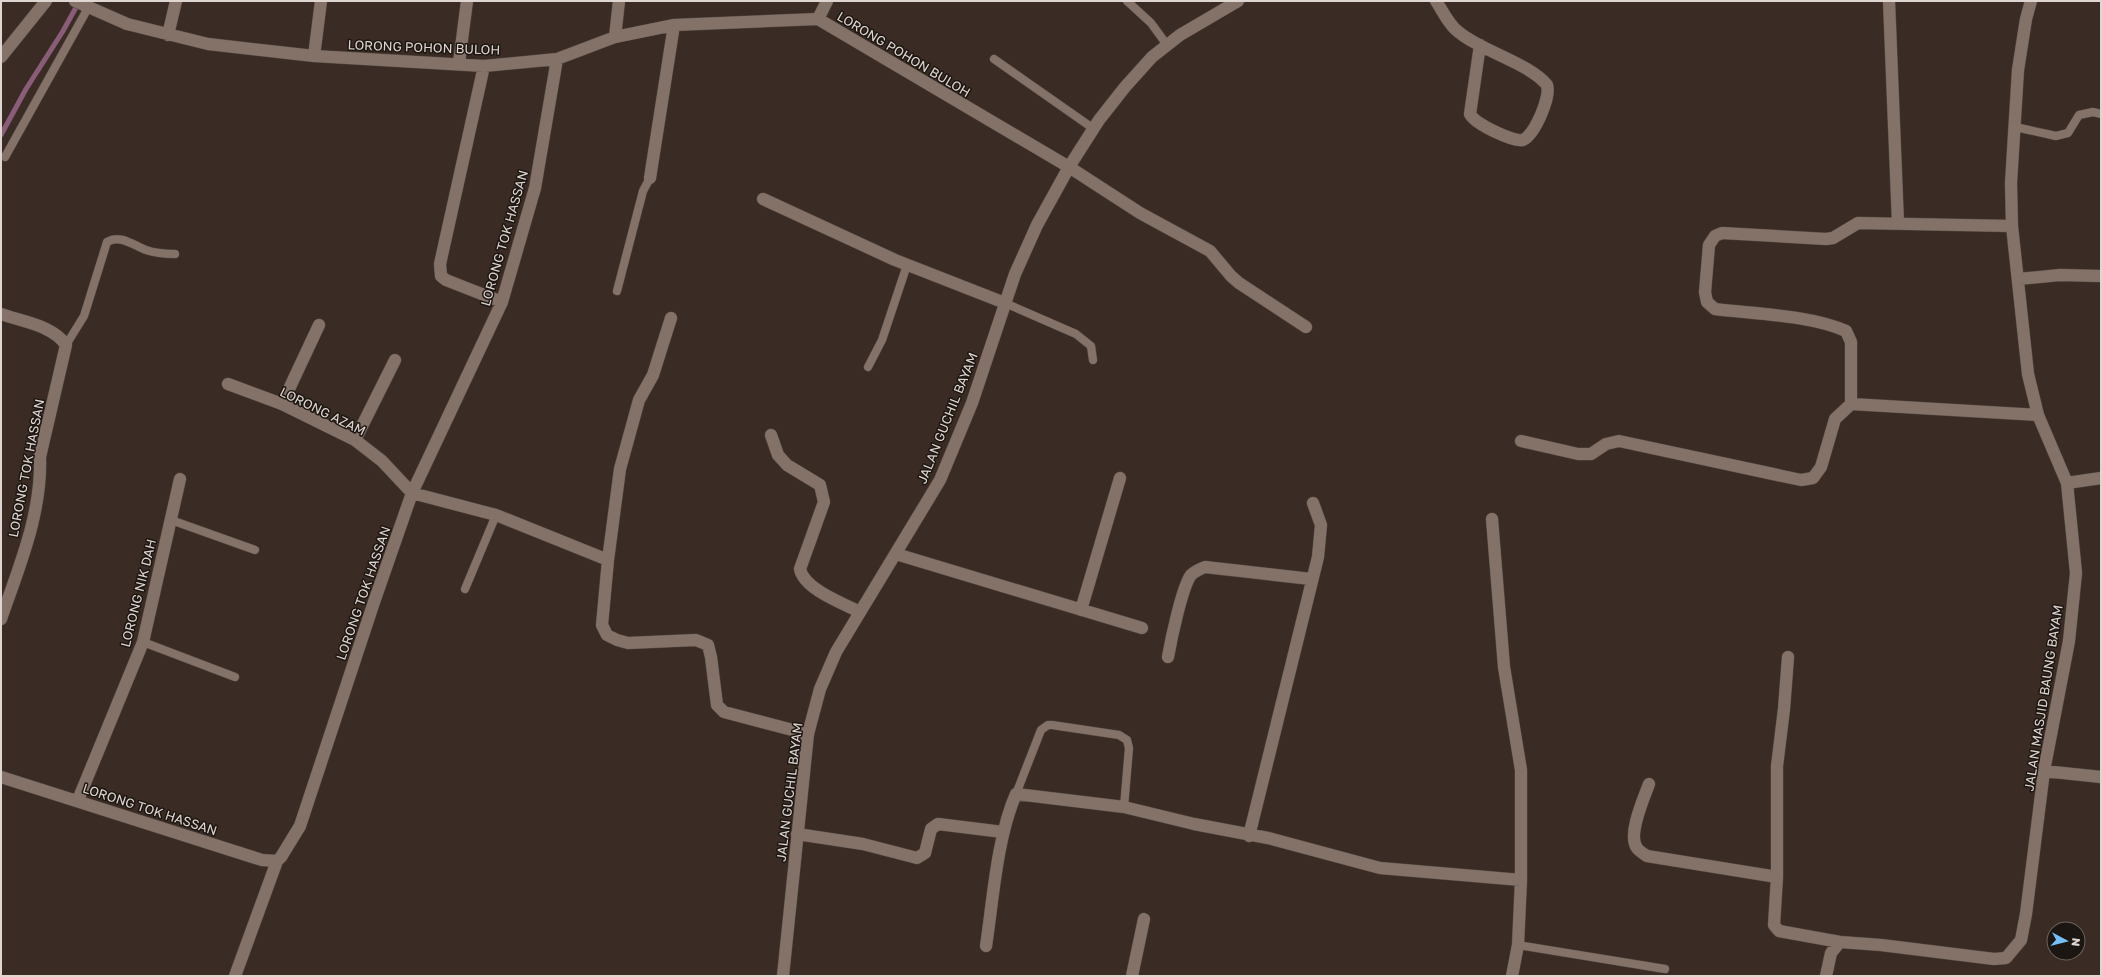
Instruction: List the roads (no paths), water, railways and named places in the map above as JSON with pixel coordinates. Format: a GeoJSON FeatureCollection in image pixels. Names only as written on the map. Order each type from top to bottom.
{"type":"FeatureCollection","features":[{"type":"Feature","properties":{"kind":"street"},"geometry":{"type":"LineString","coordinates":[[1,57],[46,1]]}},
{"type":"Feature","properties":{"kind":"street"},"geometry":{"type":"LineString","coordinates":[[168,35],[176,1]]}},
{"type":"Feature","properties":{"kind":"street"},"geometry":{"type":"LineString","coordinates":[[314,56],[321,1]]}},
{"type":"Feature","properties":{"kind":"street"},"geometry":{"type":"LineString","coordinates":[[458,63],[467,1]]}},
{"type":"Feature","properties":{"kind":"street"},"geometry":{"type":"LineString","coordinates":[[615,37],[619,1]]}},
{"type":"Feature","properties":{"kind":"street"},"geometry":{"type":"LineString","coordinates":[[818,19],[826,1]]}},
{"type":"Feature","properties":{"kind":"street","name":"JALAN GUCHIL BAYAM"},"geometry":{"type":"LineString","coordinates":[[783,976],[808,734],[820,689],[836,652],[940,480],[972,403],[1015,274],[1037,225],[1069,167],[1094,129],[1125,87],[1152,57],[1204,20],[1238,1]]}},
{"type":"Feature","properties":{"kind":"street"},"geometry":{"type":"LineString","coordinates":[[1436,1],[1454,28],[1480,45],[1535,74],[1547,85],[1548,95],[1538,119],[1530,135],[1523,140],[1514,140],[1477,122],[1470,114],[1480,45]]}},
{"type":"Feature","properties":{"kind":"street"},"geometry":{"type":"LineString","coordinates":[[1889,1],[1898,223]]}},
{"type":"Feature","properties":{"kind":"street","name":"JALAN MASJID BAUNG BAYAM"},"geometry":{"type":"LineString","coordinates":[[1840,942],[1881,945],[1994,959],[2006,958],[2021,940],[2026,914],[2044,771],[2069,641],[2076,573],[2067,484],[2038,415],[2028,374],[2012,226],[2011,183],[2018,70],[2026,19],[2032,1]]}},
{"type":"Feature","properties":{"kind":"street","name":"LORONG POHON BULOH"},"geometry":{"type":"LineString","coordinates":[[83,5],[127,24],[208,44],[314,56],[458,63],[484,66],[557,59],[615,37],[674,25],[818,19],[1069,167],[1140,213],[1210,251],[1231,276],[1306,327]]}},
{"type":"Feature","properties":{"kind":"street"},"geometry":{"type":"LineString","coordinates":[[650,178],[674,25]]}},
{"type":"Feature","properties":{"kind":"street","name":"LORONG TOK HASSAN"},"geometry":{"type":"LineString","coordinates":[[1,777],[78,800],[262,860],[277,861],[300,826],[373,605],[412,493],[502,302],[535,188],[557,59]]}},
{"type":"Feature","properties":{"kind":"street"},"geometry":{"type":"LineString","coordinates":[[484,66],[440,264],[441,276],[446,280],[502,302]]}},
{"type":"Feature","properties":{"kind":"street"},"geometry":{"type":"LineString","coordinates":[[763,199],[907,265],[1005,304]]}},
{"type":"Feature","properties":{"kind":"street"},"geometry":{"type":"LineString","coordinates":[[1851,404],[1850,342],[1846,332],[1835,326],[1804,320],[1715,309],[1707,302],[1705,292],[1709,245],[1715,236],[1722,233],[1826,239],[1833,238],[1858,223],[2012,226]]}},
{"type":"Feature","properties":{"kind":"street"},"geometry":{"type":"LineString","coordinates":[[2018,279],[2060,275],[2101,276]]}},
{"type":"Feature","properties":{"kind":"street"},"geometry":{"type":"LineString","coordinates":[[1,314],[51,331],[60,336],[66,344]]}},
{"type":"Feature","properties":{"kind":"street"},"geometry":{"type":"LineString","coordinates":[[671,318],[653,375],[639,400],[620,469],[608,560],[602,625],[607,635],[628,643],[696,640],[708,645],[711,657],[716,706],[724,712],[808,734]]}},
{"type":"Feature","properties":{"kind":"street"},"geometry":{"type":"LineString","coordinates":[[282,404],[319,325]]}},
{"type":"Feature","properties":{"kind":"street","name":"LORONG TOK HASSAN"},"geometry":{"type":"LineString","coordinates":[[1,619],[25,549],[35,512],[41,473],[40,457],[66,344]]}},
{"type":"Feature","properties":{"kind":"street"},"geometry":{"type":"LineString","coordinates":[[355,440],[395,360]]}},
{"type":"Feature","properties":{"kind":"street","name":"LORONG AZAM"},"geometry":{"type":"LineString","coordinates":[[228,384],[282,404],[355,440],[382,461],[412,493]]}},
{"type":"Feature","properties":{"kind":"street"},"geometry":{"type":"LineString","coordinates":[[1520,441],[1578,454],[1591,454],[1606,444],[1619,441],[1802,480],[1813,478],[1821,467],[1835,419],[1851,404],[2038,415]]}},
{"type":"Feature","properties":{"kind":"street"},"geometry":{"type":"LineString","coordinates":[[771,435],[778,455],[787,465],[820,485],[823,492],[824,502],[800,568],[801,576],[808,584],[860,612]]}},
{"type":"Feature","properties":{"kind":"street"},"geometry":{"type":"LineString","coordinates":[[1080,610],[1120,478]]}},
{"type":"Feature","properties":{"kind":"street"},"geometry":{"type":"LineString","coordinates":[[2067,484],[2101,478]]}},
{"type":"Feature","properties":{"kind":"street","name":"LORONG NIK DAH"},"geometry":{"type":"LineString","coordinates":[[78,800],[143,642],[180,480]]}},
{"type":"Feature","properties":{"kind":"street"},"geometry":{"type":"LineString","coordinates":[[412,493],[496,514],[608,560]]}},
{"type":"Feature","properties":{"kind":"street"},"geometry":{"type":"LineString","coordinates":[[1249,836],[1311,578],[1318,557],[1321,525],[1313,503]]}},
{"type":"Feature","properties":{"kind":"street"},"geometry":{"type":"LineString","coordinates":[[1492,519],[1504,667],[1521,770],[1521,880],[1518,945],[1512,976]]}},
{"type":"Feature","properties":{"kind":"street"},"geometry":{"type":"LineString","coordinates":[[896,554],[1142,628]]}},
{"type":"Feature","properties":{"kind":"street"},"geometry":{"type":"LineString","coordinates":[[1168,657],[1173,632],[1190,576],[1197,570],[1204,567],[1311,578]]}},
{"type":"Feature","properties":{"kind":"street"},"geometry":{"type":"LineString","coordinates":[[1788,657],[1784,709],[1777,766],[1777,877],[1774,925],[1779,931],[1840,942],[1831,953],[1826,976]]}},
{"type":"Feature","properties":{"kind":"street"},"geometry":{"type":"LineString","coordinates":[[2044,771],[2101,777]]}},
{"type":"Feature","properties":{"kind":"street"},"geometry":{"type":"LineString","coordinates":[[1649,784],[1636,821],[1633,838],[1636,848],[1647,856],[1777,877]]}},
{"type":"Feature","properties":{"kind":"street"},"geometry":{"type":"LineString","coordinates":[[986,946],[1003,832],[1008,812],[1016,794],[1124,807],[1249,836],[1268,838],[1380,868],[1521,880]]}},
{"type":"Feature","properties":{"kind":"street"},"geometry":{"type":"LineString","coordinates":[[797,834],[864,844],[917,858],[925,853],[930,829],[938,824],[1003,832]]}},
{"type":"Feature","properties":{"kind":"street"},"geometry":{"type":"LineString","coordinates":[[235,976],[277,861]]}},
{"type":"Feature","properties":{"kind":"street"},"geometry":{"type":"LineString","coordinates":[[1132,976],[1144,919]]}},
{"type":"Feature","properties":{"kind":"lane"},"geometry":{"type":"LineString","coordinates":[[1127,1],[1151,23],[1167,45]]}},
{"type":"Feature","properties":{"kind":"lane"},"geometry":{"type":"LineString","coordinates":[[5,157],[83,5]]}},
{"type":"Feature","properties":{"kind":"lane"},"geometry":{"type":"LineString","coordinates":[[994,59],[1094,129]]}},
{"type":"Feature","properties":{"kind":"lane"},"geometry":{"type":"LineString","coordinates":[[2015,127],[2056,136],[2068,133],[2079,114],[2092,112],[2101,114]]}},
{"type":"Feature","properties":{"kind":"lane"},"geometry":{"type":"LineString","coordinates":[[617,291],[643,191],[650,178]]}},
{"type":"Feature","properties":{"kind":"lane"},"geometry":{"type":"LineString","coordinates":[[66,344],[84,316],[107,242],[112,239],[120,239],[160,254],[175,254]]}},
{"type":"Feature","properties":{"kind":"lane"},"geometry":{"type":"LineString","coordinates":[[868,367],[882,340],[907,265]]}},
{"type":"Feature","properties":{"kind":"lane"},"geometry":{"type":"LineString","coordinates":[[1005,304],[1076,334],[1091,346],[1093,360]]}},
{"type":"Feature","properties":{"kind":"lane"},"geometry":{"type":"LineString","coordinates":[[466,590],[496,514]]}},
{"type":"Feature","properties":{"kind":"lane"},"geometry":{"type":"LineString","coordinates":[[170,520],[256,550]]}},
{"type":"Feature","properties":{"kind":"lane"},"geometry":{"type":"LineString","coordinates":[[143,642],[236,677]]}},
{"type":"Feature","properties":{"kind":"lane"},"geometry":{"type":"LineString","coordinates":[[1016,794],[1041,730],[1048,725],[1052,725],[1119,735],[1126,740],[1129,748],[1124,807]]}},
{"type":"Feature","properties":{"kind":"lane"},"geometry":{"type":"LineString","coordinates":[[1518,945],[1666,969]]}},
{"type":"Feature","properties":{"kind":"waterway"},"geometry":{"type":"LineString","coordinates":[[1,135],[26,89],[63,31],[79,2]]}}]}
